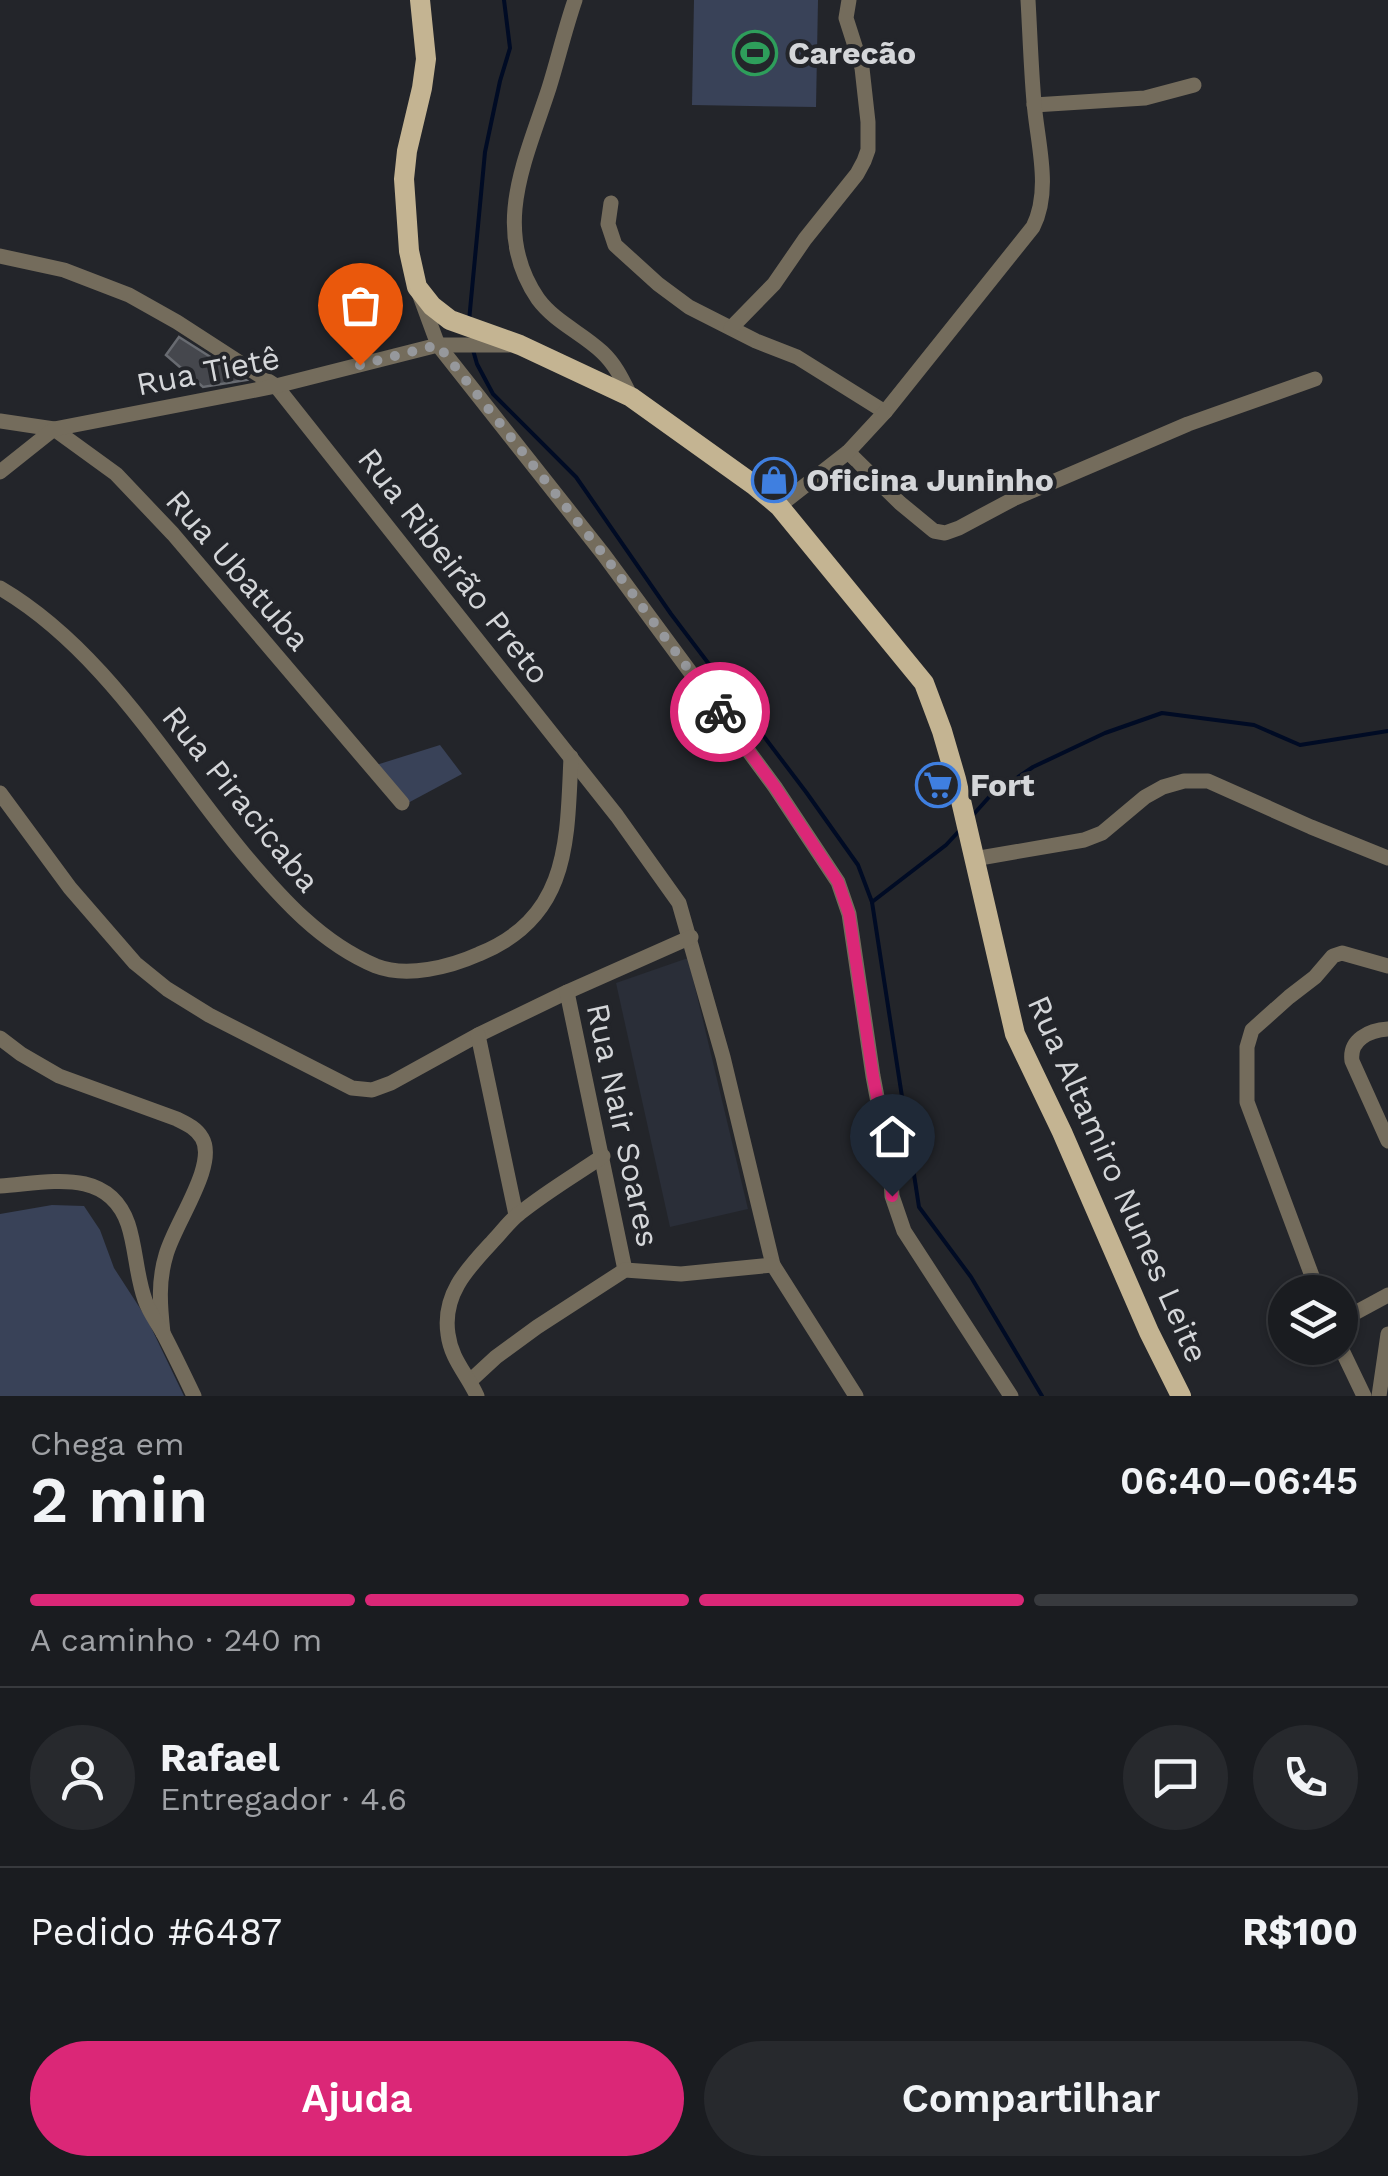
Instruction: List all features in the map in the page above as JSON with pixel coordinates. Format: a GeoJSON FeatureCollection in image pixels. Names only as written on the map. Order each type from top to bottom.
{"type":"FeatureCollection","features":[{"type":"Feature","properties":{"kind":"main road"},"geometry":{"type":"LineString","coordinates":[[417,287],[409,252],[404,178],[426,59],[420,0]]}},
{"type":"Feature","properties":{"kind":"main road","name":"Rua Altamiro Nunes Leite"},"geometry":{"type":"LineString","coordinates":[[417,287],[441,314],[630,397],[754,485],[779,506],[924,682],[965,813],[1015,1034],[1181,1396]]}},
{"type":"Feature","properties":{"kind":"street"},"geometry":{"type":"LineString","coordinates":[[575,0],[519,179],[514,230],[522,268],[541,302],[612,362],[630,397]]}},
{"type":"Feature","properties":{"kind":"street"},"geometry":{"type":"LineString","coordinates":[[731,328],[774,284],[864,161],[868,150],[862,68],[846,18],[849,0]]}},
{"type":"Feature","properties":{"kind":"street"},"geometry":{"type":"LineString","coordinates":[[779,506],[848,452],[885,412],[1038,217],[1042,190],[1028,0]]}},
{"type":"Feature","properties":{"kind":"street"},"geometry":{"type":"LineString","coordinates":[[1034,105],[1145,98],[1194,85]]}},
{"type":"Feature","properties":{"kind":"street"},"geometry":{"type":"LineString","coordinates":[[610,203],[608,224],[614,245],[658,284],[689,307],[798,358],[885,412]]}},
{"type":"Feature","properties":{"kind":"street","name":"Rua Ribeirão Preto"},"geometry":{"type":"LineString","coordinates":[[0,256],[64,270],[129,294],[276,386],[650,860],[680,903],[723,1057],[773,1265],[856,1396]]}},
{"type":"Feature","properties":{"kind":"street"},"geometry":{"type":"LineString","coordinates":[[417,287],[442,345],[604,555],[775,787],[838,882],[849,914],[892,1196],[904,1230],[1011,1396]]}},
{"type":"Feature","properties":{"kind":"street","name":"Rua Tietê"},"geometry":{"type":"LineString","coordinates":[[0,472],[54,429],[276,386],[442,345],[509,345]]}},
{"type":"Feature","properties":{"kind":"street"},"geometry":{"type":"LineString","coordinates":[[848,452],[900,503],[934,531],[945,533],[1015,498],[1188,424],[1315,379]]}},
{"type":"Feature","properties":{"kind":"street","name":"Rua Ubatuba"},"geometry":{"type":"LineString","coordinates":[[0,420],[54,429],[116,474],[173,534],[402,803]]}},
{"type":"Feature","properties":{"kind":"street","name":"Rua Piracicaba"},"geometry":{"type":"LineString","coordinates":[[0,588],[30,606],[97,669],[212,816],[284,900],[316,929],[378,967],[415,970],[465,960],[506,941],[534,917],[558,875],[564,855],[571,757]]}},
{"type":"Feature","properties":{"kind":"street"},"geometry":{"type":"LineString","coordinates":[[972,849],[1084,840],[1102,832],[1163,787],[1208,781],[1310,828],[1388,858]]}},
{"type":"Feature","properties":{"kind":"street"},"geometry":{"type":"LineString","coordinates":[[0,793],[70,888],[134,963],[167,990],[209,1015],[352,1088],[372,1090],[391,1083],[566,992],[690,937]]}},
{"type":"Feature","properties":{"kind":"street"},"geometry":{"type":"LineString","coordinates":[[1312,1275],[1246,1102],[1247,1047],[1252,1030],[1315,977],[1333,956],[1342,953],[1388,966]]}},
{"type":"Feature","properties":{"kind":"street","name":"Rua Nair Soares"},"geometry":{"type":"LineString","coordinates":[[566,992],[624,1270]]}},
{"type":"Feature","properties":{"kind":"street"},"geometry":{"type":"LineString","coordinates":[[1383,1029],[1355,1043],[1351,1053],[1388,1141]]}},
{"type":"Feature","properties":{"kind":"street"},"geometry":{"type":"LineString","coordinates":[[478,1035],[516,1215]]}},
{"type":"Feature","properties":{"kind":"street"},"geometry":{"type":"LineString","coordinates":[[0,1038],[59,1076],[178,1118],[195,1129],[204,1141],[202,1175],[175,1226],[166,1254],[160,1300],[163,1333]]}},
{"type":"Feature","properties":{"kind":"street"},"geometry":{"type":"LineString","coordinates":[[602,1156],[516,1215],[466,1269],[452,1298],[448,1337],[456,1363],[473,1388],[496,1357],[624,1270],[682,1274],[773,1265]]}},
{"type":"Feature","properties":{"kind":"street"},"geometry":{"type":"LineString","coordinates":[[0,1186],[74,1181],[96,1187],[118,1204],[128,1226],[146,1304],[194,1396]]}},
{"type":"Feature","properties":{"kind":"street"},"geometry":{"type":"LineString","coordinates":[[1358,1311],[1388,1295]]}},
{"type":"Feature","properties":{"kind":"street"},"geometry":{"type":"LineString","coordinates":[[1379,1396],[1388,1334]]}},
{"type":"Feature","properties":{"kind":"street"},"geometry":{"type":"LineString","coordinates":[[1349,1365],[1364,1396]]}},
{"type":"Feature","properties":{"kind":"shaded area","name":"Carecão"},"geometry":{"type":"Polygon","coordinates":[[[694,0],[818,0],[816,107],[692,105],[694,0]]]}},
{"type":"Feature","properties":{"kind":"shaded area"},"geometry":{"type":"Polygon","coordinates":[[[440,745],[462,774],[406,804],[373,766],[440,745]]]}},
{"type":"Feature","properties":{"kind":"shaded area"},"geometry":{"type":"Polygon","coordinates":[[[688,958],[748,1209],[670,1227],[616,983],[688,958]]]}},
{"type":"Feature","properties":{"kind":"shaded area"},"geometry":{"type":"Polygon","coordinates":[[[52,1205],[84,1206],[100,1230],[114,1268],[147,1319],[184,1396],[0,1396],[0,1214],[52,1205]]]}},
{"type":"Feature","properties":{"kind":"building"},"geometry":{"type":"Polygon","coordinates":[[[179,337],[246,380],[203,387],[166,355],[179,337]]]}},
{"type":"Feature","properties":{"kind":"waterway"},"geometry":{"type":"LineString","coordinates":[[469,321],[485,152],[510,48],[504,0]]}},
{"type":"Feature","properties":{"kind":"waterway"},"geometry":{"type":"LineString","coordinates":[[473,350],[493,394],[576,477],[671,614],[858,865],[872,902],[919,1207],[971,1277],[1042,1396]]}},
{"type":"Feature","properties":{"kind":"waterway"},"geometry":{"type":"LineString","coordinates":[[973,815],[990,796],[1033,767],[1105,733],[1162,713],[1254,725],[1300,745],[1388,731]]}},
{"type":"Feature","properties":{"kind":"waterway"},"geometry":{"type":"LineString","coordinates":[[872,902],[960,830]]}},
{"type":"Feature","properties":{"kind":"way so far"},"geometry":{"type":"LineString","coordinates":[[360,365],[438,345],[604,555],[720,712]]}},
{"type":"Feature","properties":{"kind":"place","name":"Carecão"},"geometry":{"type":"Point","coordinates":[755,53]}},
{"type":"Feature","properties":{"kind":"place","name":"Oficina Juninho"},"geometry":{"type":"Point","coordinates":[774,480]}},
{"type":"Feature","properties":{"kind":"place","name":"Fort"},"geometry":{"type":"Point","coordinates":[938,785]}},
{"type":"Feature","properties":{"kind":"route"},"geometry":{"type":"LineString","coordinates":[[720,712],[838,882],[849,914],[892,1196]]}}]}
